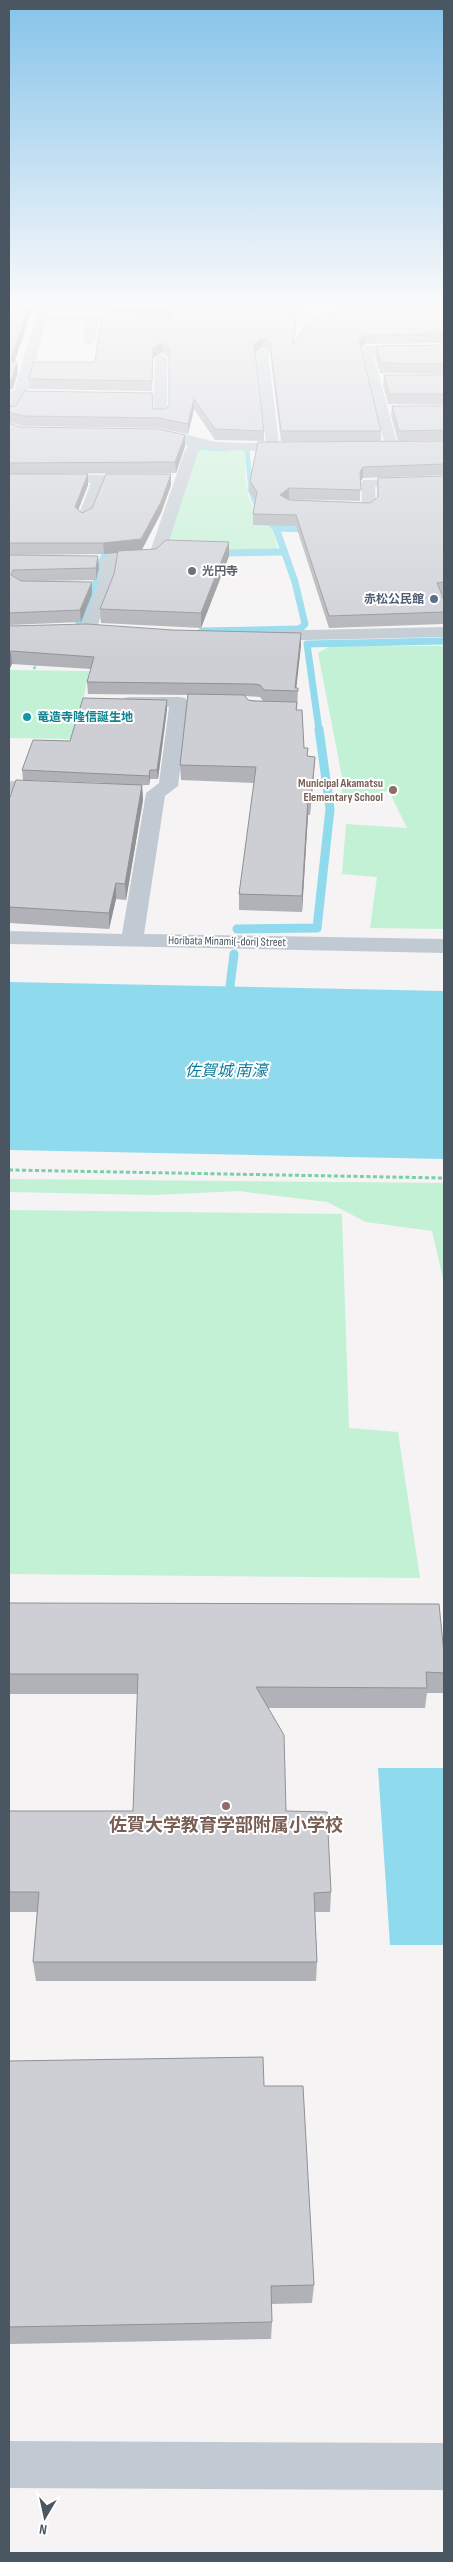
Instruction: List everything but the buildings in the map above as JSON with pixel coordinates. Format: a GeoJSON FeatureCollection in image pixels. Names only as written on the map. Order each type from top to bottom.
{"type":"FeatureCollection","features":[{"type":"Feature","properties":{"kind":"street"},"geometry":{"type":"LineString","coordinates":[[159,422],[159,434]]}},
{"type":"Feature","properties":{"kind":"street"},"geometry":{"type":"LineString","coordinates":[[270,422],[273,447]]}},
{"type":"Feature","properties":{"kind":"street"},"geometry":{"type":"LineString","coordinates":[[385,422],[391,446]]}},
{"type":"Feature","properties":{"kind":"street"},"geometry":{"type":"LineString","coordinates":[[133,433],[159,434],[197,445],[308,448]]}},
{"type":"Feature","properties":{"kind":"street"},"geometry":{"type":"LineString","coordinates":[[89,625],[94,587],[101,561],[118,557],[157,554],[197,445]]}},
{"type":"Feature","properties":{"kind":"street"},"geometry":{"type":"LineString","coordinates":[[373,446],[408,446]]}},
{"type":"Feature","properties":{"kind":"street"},"geometry":{"type":"LineString","coordinates":[[9,479],[183,479]]}},
{"type":"Feature","properties":{"kind":"street"},"geometry":{"type":"LineString","coordinates":[[84,519],[99,480]]}},
{"type":"Feature","properties":{"kind":"street"},"geometry":{"type":"LineString","coordinates":[[319,506],[369,508],[368,483],[444,481]]}},
{"type":"Feature","properties":{"kind":"street"},"geometry":{"type":"LineString","coordinates":[[69,629],[89,625],[107,630]]}},
{"type":"Feature","properties":{"kind":"street"},"geometry":{"type":"LineString","coordinates":[[245,636],[444,632]]}},
{"type":"Feature","properties":{"kind":"street"},"geometry":{"type":"LineString","coordinates":[[112,702],[188,702],[168,786],[156,793],[136,792]]}},
{"type":"Feature","properties":{"kind":"street"},"geometry":{"type":"LineString","coordinates":[[9,787],[68,790]]}},
{"type":"Feature","properties":{"kind":"street"},"geometry":{"type":"LineString","coordinates":[[132,940],[156,793]]}},
{"type":"Feature","properties":{"kind":"street","name":"Horibata Minami(-dori) Street"},"geometry":{"type":"LineString","coordinates":[[9,938],[444,946]]}},
{"type":"Feature","properties":{"kind":"street"},"geometry":{"type":"LineString","coordinates":[[9,2464],[444,2467]]}},
{"type":"Feature","properties":{"kind":"path"},"geometry":{"type":"LineString","coordinates":[[34,669],[37,661]]}},
{"type":"Feature","properties":{"kind":"path"},"geometry":{"type":"LineString","coordinates":[[9,1170],[444,1178]]}},
{"type":"Feature","properties":{"kind":"green space"},"geometry":{"type":"Polygon","coordinates":[[[198,448],[245,451],[246,484],[251,504],[263,521],[273,529],[278,551],[163,553],[198,448]]]}},
{"type":"Feature","properties":{"kind":"green space","name":"Municipal Akamatsu Elementary School"},"geometry":{"type":"Polygon","coordinates":[[[330,646],[444,646],[444,929],[370,928],[377,877],[342,874],[346,824],[407,828],[389,791],[341,798],[343,782],[318,653],[330,646]]]}},
{"type":"Feature","properties":{"kind":"green space"},"geometry":{"type":"Polygon","coordinates":[[[9,670],[89,671],[83,701],[71,739],[9,738],[9,670]]]}},
{"type":"Feature","properties":{"kind":"green space"},"geometry":{"type":"Polygon","coordinates":[[[9,1179],[444,1183],[444,1283],[432,1231],[366,1222],[327,1202],[239,1191],[154,1195],[9,1192],[9,1179]]]}},
{"type":"Feature","properties":{"kind":"green space"},"geometry":{"type":"Polygon","coordinates":[[[9,1210],[342,1214],[349,1428],[398,1432],[420,1578],[9,1574],[9,1210]]]}},
{"type":"Feature","properties":{"kind":"water","name":"佐賀城 南濠"},"geometry":{"type":"Polygon","coordinates":[[[9,982],[444,991],[444,1159],[9,1150],[9,982]]]}},
{"type":"Feature","properties":{"kind":"water"},"geometry":{"type":"Polygon","coordinates":[[[378,1768],[444,1768],[444,1945],[390,1945],[378,1768]]]}},
{"type":"Feature","properties":{"kind":"waterway"},"geometry":{"type":"LineString","coordinates":[[170,439],[206,448],[225,449]]}},
{"type":"Feature","properties":{"kind":"waterway"},"geometry":{"type":"LineString","coordinates":[[247,450],[251,491]]}},
{"type":"Feature","properties":{"kind":"waterway"},"geometry":{"type":"LineString","coordinates":[[251,489],[260,513],[276,528]]}},
{"type":"Feature","properties":{"kind":"waterway"},"geometry":{"type":"LineString","coordinates":[[276,528],[310,529]]}},
{"type":"Feature","properties":{"kind":"waterway"},"geometry":{"type":"LineString","coordinates":[[276,528],[295,582],[305,624],[300,629]]}},
{"type":"Feature","properties":{"kind":"waterway"},"geometry":{"type":"LineString","coordinates":[[215,553],[283,552]]}},
{"type":"Feature","properties":{"kind":"waterway"},"geometry":{"type":"LineString","coordinates":[[79,622],[92,602],[99,568],[104,557],[119,554]]}},
{"type":"Feature","properties":{"kind":"waterway"},"geometry":{"type":"LineString","coordinates":[[202,631],[300,629]]}},
{"type":"Feature","properties":{"kind":"waterway"},"geometry":{"type":"LineString","coordinates":[[300,629],[300,635]]}},
{"type":"Feature","properties":{"kind":"waterway"},"geometry":{"type":"LineString","coordinates":[[319,730],[307,644],[444,641]]}},
{"type":"Feature","properties":{"kind":"waterway"},"geometry":{"type":"LineString","coordinates":[[237,929],[317,928],[330,809],[319,729]]}},
{"type":"Feature","properties":{"kind":"waterway"},"geometry":{"type":"LineString","coordinates":[[230,986],[234,954]]}},
{"type":"Feature","properties":{"kind":"place","name":"光円寺"},"geometry":{"type":"Point","coordinates":[192,571]}},
{"type":"Feature","properties":{"kind":"place","name":"赤松公民館"},"geometry":{"type":"Point","coordinates":[434,599]}},
{"type":"Feature","properties":{"kind":"place","name":"竜造寺隆信誕生地"},"geometry":{"type":"Point","coordinates":[27,717]}},
{"type":"Feature","properties":{"kind":"place","name":"Municipal Akamatsu Elementary School"},"geometry":{"type":"Point","coordinates":[393,790]}},
{"type":"Feature","properties":{"kind":"place","name":"佐賀大学教育学部附属小学校"},"geometry":{"type":"Point","coordinates":[226,1806]}}]}
